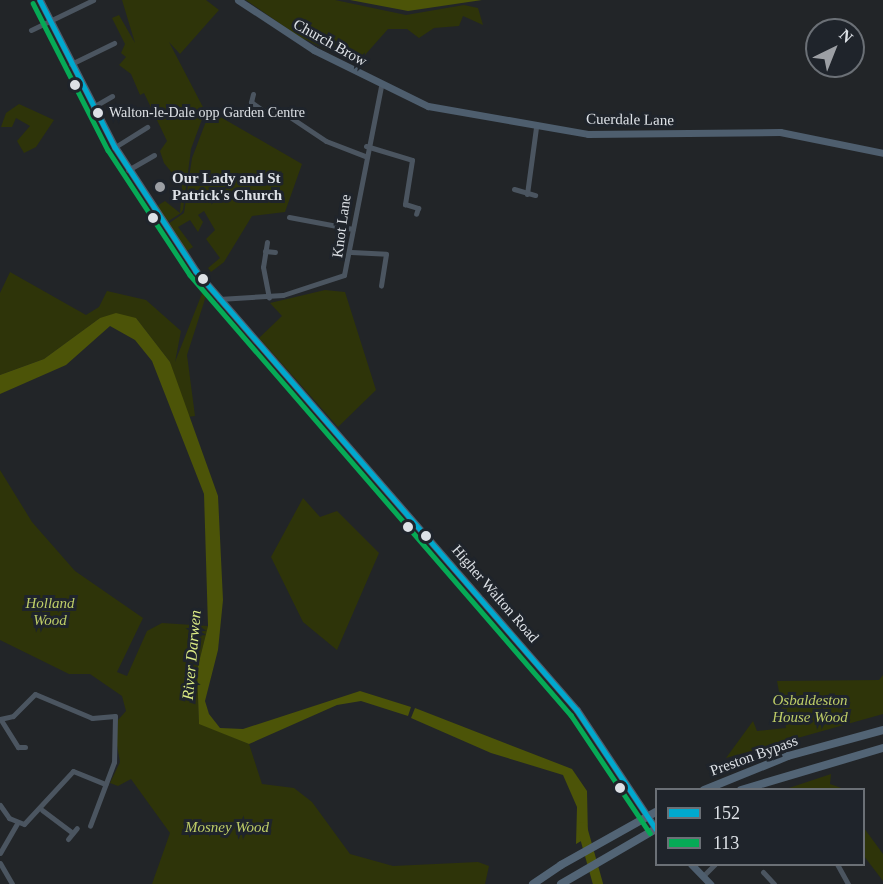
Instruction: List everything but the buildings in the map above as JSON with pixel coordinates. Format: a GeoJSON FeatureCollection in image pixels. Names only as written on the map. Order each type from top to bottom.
{"type":"FeatureCollection","features":[{"type":"Feature","properties":{"kind":"highway","name":"Preston Bypass"},"geometry":{"type":"LineString","coordinates":[[706,788],[738,774],[883,730]]}},
{"type":"Feature","properties":{"kind":"highway","name":"Preston Bypass"},"geometry":{"type":"LineString","coordinates":[[745,788],[883,748]]}},
{"type":"Feature","properties":{"kind":"highway"},"geometry":{"type":"LineString","coordinates":[[535,882],[655,813]]}},
{"type":"Feature","properties":{"kind":"highway"},"geometry":{"type":"LineString","coordinates":[[561,884],[655,830]]}},
{"type":"Feature","properties":{"kind":"main road","name":"Higher Walton Road"},"geometry":{"type":"LineString","coordinates":[[40,0],[93,107],[128,170],[219,299],[577,710],[655,826]]}},
{"type":"Feature","properties":{"kind":"main road","name":"Church Brow"},"geometry":{"type":"LineString","coordinates":[[238,0],[280,31],[381,87]]}},
{"type":"Feature","properties":{"kind":"main road","name":"Cuerdale Lane"},"geometry":{"type":"LineString","coordinates":[[381,87],[428,106],[536,127],[588,134],[780,132],[883,153]]}},
{"type":"Feature","properties":{"kind":"main road"},"geometry":{"type":"LineString","coordinates":[[693,866],[711,884]]}},
{"type":"Feature","properties":{"kind":"street"},"geometry":{"type":"LineString","coordinates":[[31,30],[93,0]]}},
{"type":"Feature","properties":{"kind":"street"},"geometry":{"type":"LineString","coordinates":[[71,64],[114,43]]}},
{"type":"Feature","properties":{"kind":"street","name":"Knot Lane"},"geometry":{"type":"LineString","coordinates":[[219,299],[269,297],[337,282],[347,272],[364,156],[381,87]]}},
{"type":"Feature","properties":{"kind":"street"},"geometry":{"type":"LineString","coordinates":[[254,94],[251,102],[264,111],[284,113],[326,141],[364,156]]}},
{"type":"Feature","properties":{"kind":"street"},"geometry":{"type":"LineString","coordinates":[[93,107],[112,96]]}},
{"type":"Feature","properties":{"kind":"street"},"geometry":{"type":"LineString","coordinates":[[527,194],[536,127]]}},
{"type":"Feature","properties":{"kind":"street"},"geometry":{"type":"LineString","coordinates":[[115,147],[147,128]]}},
{"type":"Feature","properties":{"kind":"street"},"geometry":{"type":"LineString","coordinates":[[366,146],[412,160],[405,204],[418,208],[416,214]]}},
{"type":"Feature","properties":{"kind":"street"},"geometry":{"type":"LineString","coordinates":[[128,170],[154,155]]}},
{"type":"Feature","properties":{"kind":"street"},"geometry":{"type":"LineString","coordinates":[[514,189],[535,195]]}},
{"type":"Feature","properties":{"kind":"street"},"geometry":{"type":"LineString","coordinates":[[290,217],[353,229]]}},
{"type":"Feature","properties":{"kind":"street"},"geometry":{"type":"LineString","coordinates":[[267,242],[265,251],[269,297]]}},
{"type":"Feature","properties":{"kind":"street"},"geometry":{"type":"LineString","coordinates":[[265,251],[275,252]]}},
{"type":"Feature","properties":{"kind":"street"},"geometry":{"type":"LineString","coordinates":[[351,252],[386,254],[381,286]]}},
{"type":"Feature","properties":{"kind":"street"},"geometry":{"type":"LineString","coordinates":[[26,747],[18,747],[1,720],[35,694],[92,718],[115,716],[114,762],[90,826]]}},
{"type":"Feature","properties":{"kind":"street"},"geometry":{"type":"LineString","coordinates":[[17,824],[28,823],[42,810],[73,771],[105,784]]}},
{"type":"Feature","properties":{"kind":"street"},"geometry":{"type":"LineString","coordinates":[[0,805],[17,824]]}},
{"type":"Feature","properties":{"kind":"street"},"geometry":{"type":"LineString","coordinates":[[42,810],[72,833]]}},
{"type":"Feature","properties":{"kind":"street"},"geometry":{"type":"LineString","coordinates":[[0,853],[17,824]]}},
{"type":"Feature","properties":{"kind":"street"},"geometry":{"type":"LineString","coordinates":[[0,863],[12,884]]}},
{"type":"Feature","properties":{"kind":"street"},"geometry":{"type":"LineString","coordinates":[[703,876],[713,866]]}},
{"type":"Feature","properties":{"kind":"street"},"geometry":{"type":"LineString","coordinates":[[838,866],[848,884]]}},
{"type":"Feature","properties":{"kind":"street"},"geometry":{"type":"LineString","coordinates":[[763,872],[774,884]]}},
{"type":"Feature","properties":{"kind":"green space"},"geometry":{"type":"Polygon","coordinates":[[[122,0],[206,0],[219,10],[180,54],[169,42],[205,111],[191,149],[183,210],[181,213],[167,222],[157,206],[165,201],[180,213],[182,185],[164,163],[160,151],[167,141],[144,93],[140,95],[131,74],[119,65],[126,57],[121,53],[125,44],[112,18],[119,15],[135,43],[122,0]]]}},
{"type":"Feature","properties":{"kind":"green space"},"geometry":{"type":"Polygon","coordinates":[[[246,0],[335,0],[406,15],[464,5],[478,8],[483,25],[463,16],[459,26],[434,28],[419,38],[407,29],[388,29],[357,64],[298,36],[246,0]]]}},
{"type":"Feature","properties":{"kind":"green space"},"geometry":{"type":"Polygon","coordinates":[[[19,104],[54,120],[36,147],[24,153],[17,141],[30,126],[16,118],[12,127],[1,127],[6,113],[19,104]]]}},
{"type":"Feature","properties":{"kind":"green space"},"geometry":{"type":"Polygon","coordinates":[[[210,111],[302,164],[285,212],[252,216],[224,262],[211,272],[208,268],[220,258],[206,239],[215,230],[204,211],[198,215],[203,222],[198,232],[190,220],[178,227],[193,247],[187,251],[168,224],[184,213],[192,158],[210,111]]]}},
{"type":"Feature","properties":{"kind":"green space"},"geometry":{"type":"Polygon","coordinates":[[[10,272],[86,315],[99,307],[107,291],[146,300],[181,331],[175,362],[203,291],[206,296],[187,355],[195,416],[187,417],[170,362],[136,318],[100,318],[44,359],[0,375],[0,293],[10,272]]]}},
{"type":"Feature","properties":{"kind":"green space"},"geometry":{"type":"Polygon","coordinates":[[[325,290],[345,292],[376,390],[338,427],[259,338],[282,316],[270,303],[325,290]]]}},
{"type":"Feature","properties":{"kind":"green space","name":"Mosney Wood"},"geometry":{"type":"Polygon","coordinates":[[[0,470],[32,522],[75,571],[143,618],[117,672],[127,676],[147,631],[162,623],[208,626],[197,670],[199,723],[249,744],[262,784],[294,788],[312,802],[350,854],[393,866],[478,862],[489,866],[485,884],[152,884],[170,833],[131,779],[118,786],[110,783],[120,762],[116,740],[118,720],[126,711],[122,696],[90,674],[69,674],[0,640],[0,470]]]}},
{"type":"Feature","properties":{"kind":"green space"},"geometry":{"type":"Polygon","coordinates":[[[303,498],[320,517],[337,511],[379,553],[337,650],[303,622],[271,557],[303,498]]]}},
{"type":"Feature","properties":{"kind":"green space","name":"Osbaldeston House Wood"},"geometry":{"type":"Polygon","coordinates":[[[883,675],[883,714],[726,758],[753,721],[757,731],[786,728],[777,681],[879,680],[883,675]]]}},
{"type":"Feature","properties":{"kind":"green space"},"geometry":{"type":"Polygon","coordinates":[[[831,774],[830,784],[841,788],[789,788],[831,774]]]}},
{"type":"Feature","properties":{"kind":"green space"},"geometry":{"type":"Polygon","coordinates":[[[865,829],[883,854],[883,881],[865,857],[865,829]]]}},
{"type":"Feature","properties":{"kind":"shaded area"},"geometry":{"type":"Polygon","coordinates":[[[350,0],[482,0],[408,11],[350,0]]]}},
{"type":"Feature","properties":{"kind":"shaded area","name":"River Darwen"},"geometry":{"type":"Polygon","coordinates":[[[116,313],[136,318],[170,362],[218,496],[223,600],[218,650],[205,701],[209,714],[220,728],[243,729],[360,691],[411,707],[408,716],[361,701],[337,705],[249,744],[199,724],[197,670],[208,626],[204,494],[152,361],[135,340],[110,326],[66,365],[0,394],[0,375],[44,359],[100,318],[116,313]]]}},
{"type":"Feature","properties":{"kind":"shaded area"},"geometry":{"type":"Polygon","coordinates":[[[415,708],[572,769],[587,791],[588,837],[576,844],[577,807],[563,775],[491,753],[411,718],[415,708]]]}},
{"type":"Feature","properties":{"kind":"waterway","name":"River Darwen"},"geometry":{"type":"LineString","coordinates":[[582,827],[598,884]]}},
{"type":"Feature","properties":{"kind":"transit line","name":"152"},"geometry":{"type":"LineString","coordinates":[[40,0],[115,147],[196,271],[577,710],[655,827]]}},
{"type":"Feature","properties":{"kind":"transit line","name":"113"},"geometry":{"type":"LineString","coordinates":[[33,3],[108,150],[190,275],[571,715],[650,833]]}},
{"type":"Feature","properties":{"kind":"place","name":"Walton-le-Dale opp Garden Centre"},"geometry":{"type":"Point","coordinates":[98,113]}},
{"type":"Feature","properties":{"kind":"place","name":"Our Lady and St Patrick's Church"},"geometry":{"type":"Point","coordinates":[160,187]}},
{"type":"Feature","properties":{"kind":"park label","name":"Holland Wood"},"geometry":{"type":"Point","coordinates":[50,612]}}]}
